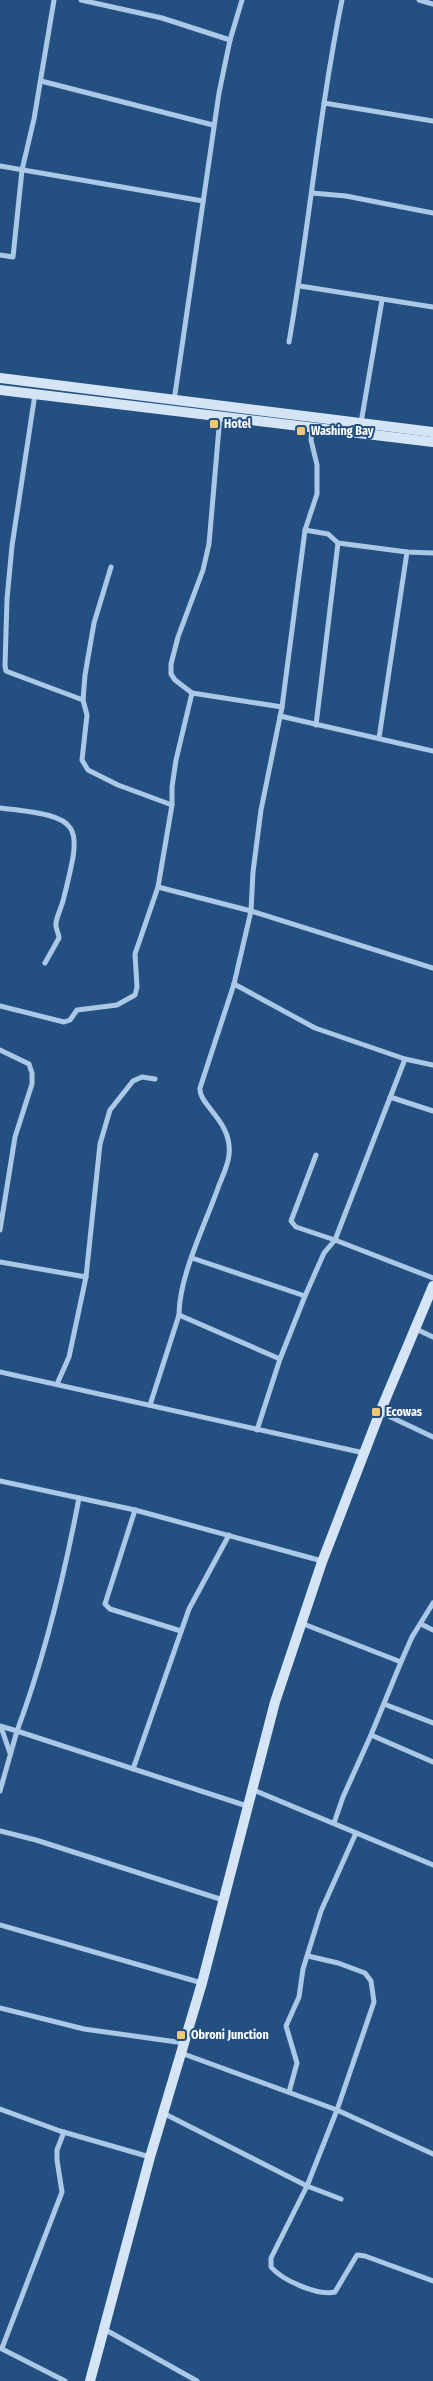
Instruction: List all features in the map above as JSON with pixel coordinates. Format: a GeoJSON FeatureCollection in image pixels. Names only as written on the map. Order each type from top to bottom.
{"type":"FeatureCollection","features":[{"type":"Feature","properties":{"kind":"street"},"geometry":{"type":"LineString","coordinates":[[0,255],[13,257],[22,170],[41,81],[54,0]]}},
{"type":"Feature","properties":{"kind":"street"},"geometry":{"type":"LineString","coordinates":[[81,0],[162,18],[230,40]]}},
{"type":"Feature","properties":{"kind":"street"},"geometry":{"type":"LineString","coordinates":[[172,410],[213,125],[230,40],[242,0]]}},
{"type":"Feature","properties":{"kind":"street"},"geometry":{"type":"LineString","coordinates":[[290,342],[300,286],[324,103],[342,0]]}},
{"type":"Feature","properties":{"kind":"street"},"geometry":{"type":"LineString","coordinates":[[418,0],[433,4]]}},
{"type":"Feature","properties":{"kind":"street"},"geometry":{"type":"LineString","coordinates":[[41,81],[213,125]]}},
{"type":"Feature","properties":{"kind":"street"},"geometry":{"type":"LineString","coordinates":[[324,103],[433,121]]}},
{"type":"Feature","properties":{"kind":"street"},"geometry":{"type":"LineString","coordinates":[[0,166],[203,200]]}},
{"type":"Feature","properties":{"kind":"street"},"geometry":{"type":"LineString","coordinates":[[312,193],[346,196],[433,213]]}},
{"type":"Feature","properties":{"kind":"street"},"geometry":{"type":"LineString","coordinates":[[300,286],[433,307]]}},
{"type":"Feature","properties":{"kind":"street"},"geometry":{"type":"LineString","coordinates":[[361,423],[382,300]]}},
{"type":"Feature","properties":{"kind":"street"},"geometry":{"type":"LineString","coordinates":[[0,378],[433,432]]}},
{"type":"Feature","properties":{"kind":"street"},"geometry":{"type":"LineString","coordinates":[[0,390],[433,442]]}},
{"type":"Feature","properties":{"kind":"street"},"geometry":{"type":"LineString","coordinates":[[35,394],[12,546],[7,599],[5,666],[6,671],[83,700]]}},
{"type":"Feature","properties":{"kind":"street"},"geometry":{"type":"LineString","coordinates":[[220,416],[209,544],[203,570],[178,638],[171,664],[171,674],[175,680],[192,693],[282,707]]}},
{"type":"Feature","properties":{"kind":"street"},"geometry":{"type":"LineString","coordinates":[[150,1405],[179,1316],[179,1306],[192,1258],[230,1153],[224,1125],[199,1093],[234,984],[251,911],[253,872],[262,810],[282,707],[305,530],[318,494],[317,465],[311,440],[312,427]]}},
{"type":"Feature","properties":{"kind":"street"},"geometry":{"type":"LineString","coordinates":[[305,530],[328,534],[338,542],[408,552],[433,553]]}},
{"type":"Feature","properties":{"kind":"street"},"geometry":{"type":"LineString","coordinates":[[316,725],[338,542]]}},
{"type":"Feature","properties":{"kind":"street"},"geometry":{"type":"LineString","coordinates":[[379,738],[408,552]]}},
{"type":"Feature","properties":{"kind":"street"},"geometry":{"type":"LineString","coordinates":[[111,567],[93,631],[83,700],[87,715],[82,760],[88,770],[118,785],[172,805]]}},
{"type":"Feature","properties":{"kind":"street"},"geometry":{"type":"LineString","coordinates":[[0,1006],[64,1022],[70,1020],[77,1010],[100,1008],[130,1000],[135,994],[137,987],[135,954],[158,887],[172,805],[172,787],[176,760],[192,693]]}},
{"type":"Feature","properties":{"kind":"street"},"geometry":{"type":"LineString","coordinates":[[280,716],[433,751]]}},
{"type":"Feature","properties":{"kind":"street"},"geometry":{"type":"LineString","coordinates":[[0,808],[58,818],[70,824],[75,834],[75,850],[56,926],[59,938],[44,963]]}},
{"type":"Feature","properties":{"kind":"street"},"geometry":{"type":"LineString","coordinates":[[158,887],[251,911],[433,968]]}},
{"type":"Feature","properties":{"kind":"street"},"geometry":{"type":"LineString","coordinates":[[234,984],[315,1028],[405,1058],[433,1065]]}},
{"type":"Feature","properties":{"kind":"street"},"geometry":{"type":"LineString","coordinates":[[0,1050],[29,1064],[32,1078],[14,1146],[0,1230]]}},
{"type":"Feature","properties":{"kind":"street"},"geometry":{"type":"LineString","coordinates":[[257,1430],[280,1359],[324,1253],[335,1240],[405,1058]]}},
{"type":"Feature","properties":{"kind":"street"},"geometry":{"type":"LineString","coordinates":[[56,1384],[69,1357],[86,1277],[100,1144],[110,1110],[133,1080],[142,1077],[155,1079]]}},
{"type":"Feature","properties":{"kind":"street"},"geometry":{"type":"LineString","coordinates":[[390,1097],[433,1111]]}},
{"type":"Feature","properties":{"kind":"street"},"geometry":{"type":"LineString","coordinates":[[316,1155],[291,1221],[296,1227],[433,1278]]}},
{"type":"Feature","properties":{"kind":"street"},"geometry":{"type":"LineString","coordinates":[[192,1258],[306,1296]]}},
{"type":"Feature","properties":{"kind":"street"},"geometry":{"type":"LineString","coordinates":[[0,1262],[86,1277]]}},
{"type":"Feature","properties":{"kind":"street"},"geometry":{"type":"LineString","coordinates":[[90,2381],[150,2157],[202,1983],[274,1702],[322,1562],[380,1412],[433,1286]]}},
{"type":"Feature","properties":{"kind":"street"},"geometry":{"type":"LineString","coordinates":[[179,1316],[280,1359]]}},
{"type":"Feature","properties":{"kind":"street"},"geometry":{"type":"LineString","coordinates":[[416,1329],[433,1337]]}},
{"type":"Feature","properties":{"kind":"street"},"geometry":{"type":"LineString","coordinates":[[0,1372],[364,1453]]}},
{"type":"Feature","properties":{"kind":"street"},"geometry":{"type":"LineString","coordinates":[[380,1412],[433,1437]]}},
{"type":"Feature","properties":{"kind":"street"},"geometry":{"type":"LineString","coordinates":[[0,1480],[135,1510],[322,1562]]}},
{"type":"Feature","properties":{"kind":"street"},"geometry":{"type":"LineString","coordinates":[[0,1791],[17,1731],[36,1677],[60,1590],[79,1498]]}},
{"type":"Feature","properties":{"kind":"street"},"geometry":{"type":"LineString","coordinates":[[135,1510],[105,1604],[110,1609],[180,1631]]}},
{"type":"Feature","properties":{"kind":"street"},"geometry":{"type":"LineString","coordinates":[[133,1770],[180,1631],[195,1595],[229,1535]]}},
{"type":"Feature","properties":{"kind":"street"},"geometry":{"type":"LineString","coordinates":[[334,1823],[354,1770],[371,1735],[400,1662],[433,1602]]}},
{"type":"Feature","properties":{"kind":"street"},"geometry":{"type":"LineString","coordinates":[[300,1622],[400,1662]]}},
{"type":"Feature","properties":{"kind":"street"},"geometry":{"type":"LineString","coordinates":[[421,1624],[433,1630]]}},
{"type":"Feature","properties":{"kind":"street"},"geometry":{"type":"LineString","coordinates":[[384,1704],[433,1723]]}},
{"type":"Feature","properties":{"kind":"street"},"geometry":{"type":"LineString","coordinates":[[0,1726],[247,1806]]}},
{"type":"Feature","properties":{"kind":"street"},"geometry":{"type":"LineString","coordinates":[[0,1726],[10,1754]]}},
{"type":"Feature","properties":{"kind":"street"},"geometry":{"type":"LineString","coordinates":[[371,1735],[433,1762]]}},
{"type":"Feature","properties":{"kind":"street"},"geometry":{"type":"LineString","coordinates":[[251,1789],[433,1865]]}},
{"type":"Feature","properties":{"kind":"street"},"geometry":{"type":"LineString","coordinates":[[0,1831],[36,1840],[223,1900]]}},
{"type":"Feature","properties":{"kind":"street"},"geometry":{"type":"LineString","coordinates":[[289,2092],[296,2063],[286,2029],[299,1997],[303,1968],[321,1911],[356,1832]]}},
{"type":"Feature","properties":{"kind":"street"},"geometry":{"type":"LineString","coordinates":[[0,1925],[202,1983]]}},
{"type":"Feature","properties":{"kind":"street"},"geometry":{"type":"LineString","coordinates":[[308,1956],[347,1966],[365,1973],[372,1981],[373,2008],[337,2110],[306,2186],[271,2258],[271,2267],[277,2274],[320,2294],[334,2292],[357,2255],[365,2256],[433,2281]]}},
{"type":"Feature","properties":{"kind":"street"},"geometry":{"type":"LineString","coordinates":[[0,2008],[84,2029],[183,2048],[337,2110],[433,2154]]}},
{"type":"Feature","properties":{"kind":"street"},"geometry":{"type":"LineString","coordinates":[[0,2109],[64,2132],[150,2157]]}},
{"type":"Feature","properties":{"kind":"street"},"geometry":{"type":"LineString","coordinates":[[163,2113],[306,2186],[341,2199]]}},
{"type":"Feature","properties":{"kind":"street"},"geometry":{"type":"LineString","coordinates":[[64,2132],[57,2150],[62,2192],[1,2348],[65,2381]]}},
{"type":"Feature","properties":{"kind":"street"},"geometry":{"type":"LineString","coordinates":[[103,2328],[197,2381]]}},
{"type":"Feature","properties":{"kind":"place","name":"Hotel"},"geometry":{"type":"Point","coordinates":[214,424]}},
{"type":"Feature","properties":{"kind":"place","name":"Washing Bay"},"geometry":{"type":"Point","coordinates":[301,431]}},
{"type":"Feature","properties":{"kind":"place","name":"Ecowas"},"geometry":{"type":"Point","coordinates":[376,1412]}},
{"type":"Feature","properties":{"kind":"place","name":"Obroni Junction"},"geometry":{"type":"Point","coordinates":[181,2035]}}]}
